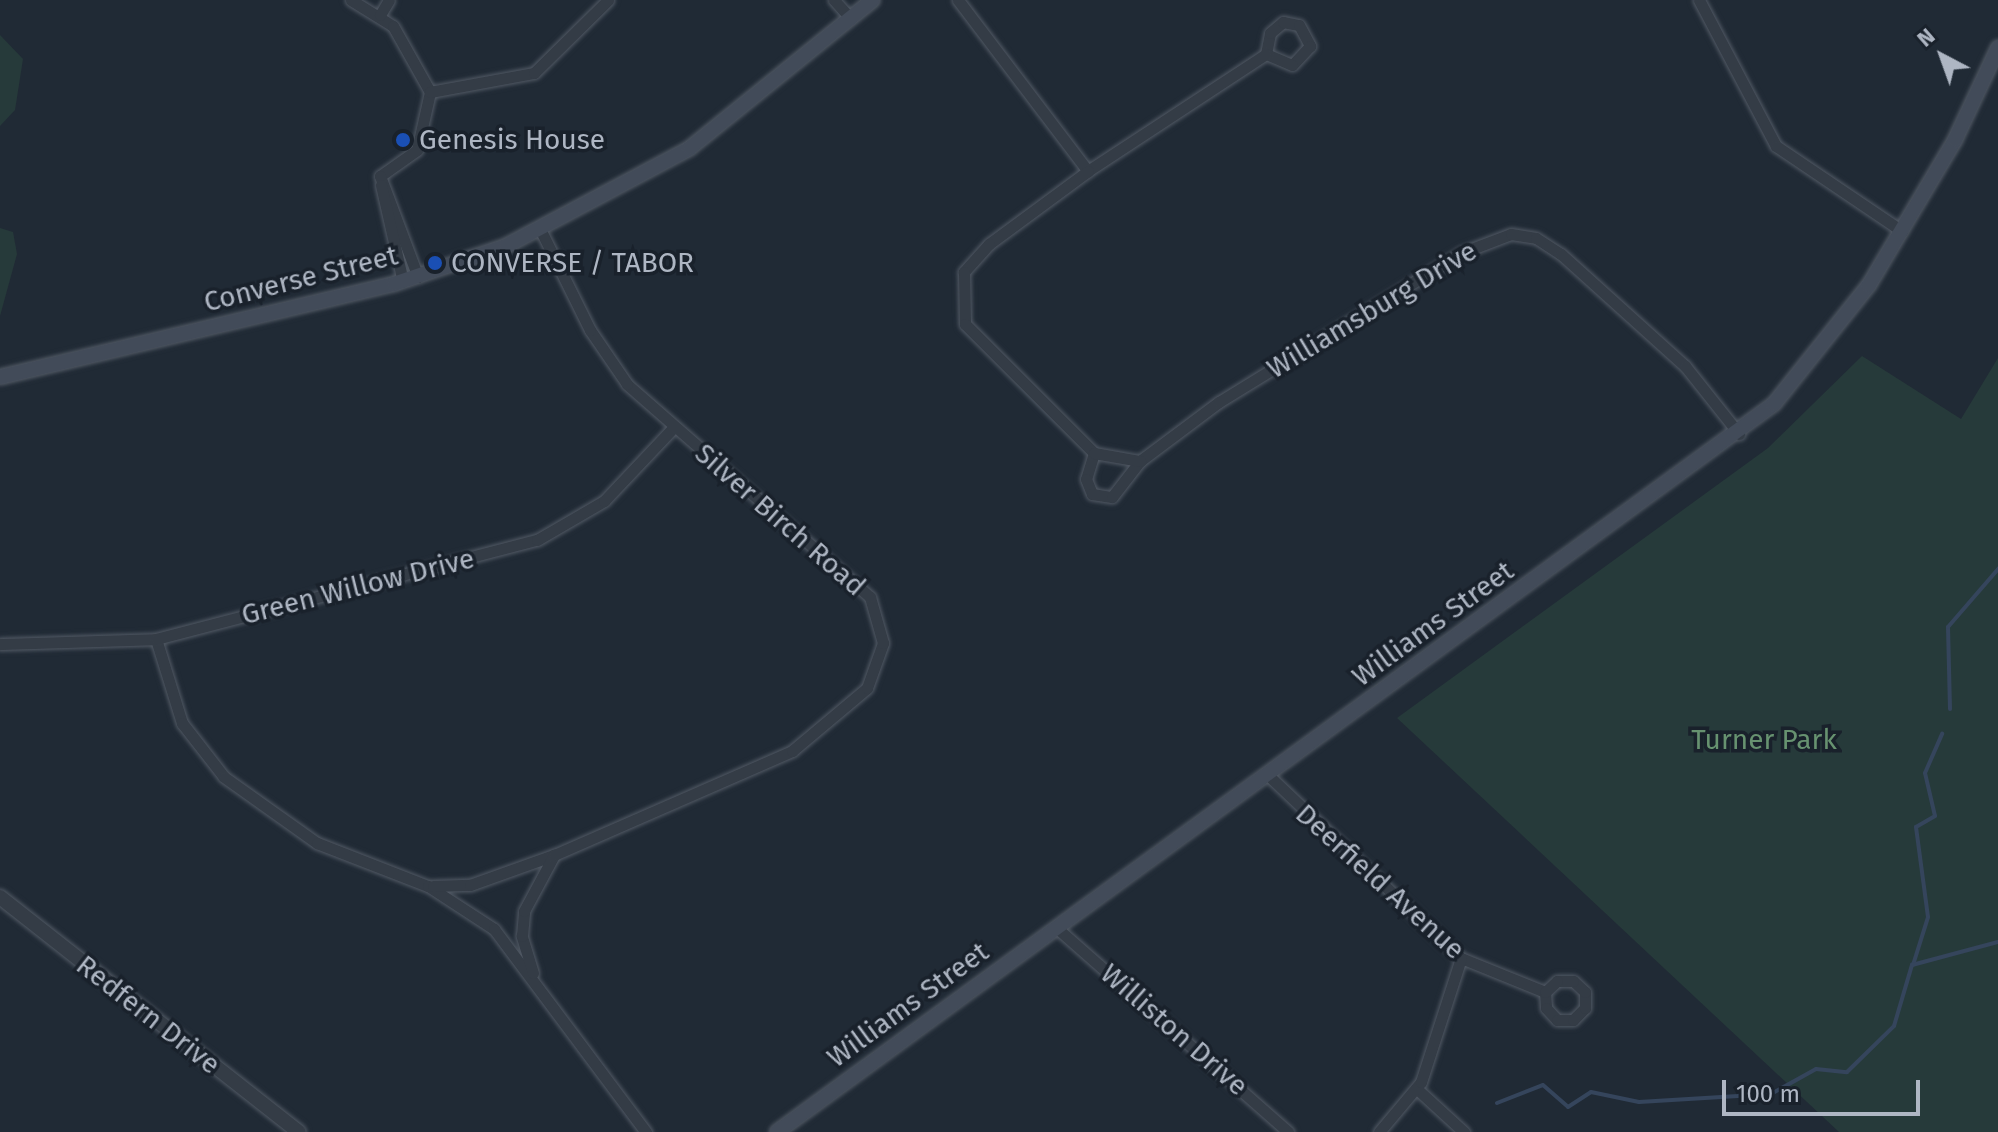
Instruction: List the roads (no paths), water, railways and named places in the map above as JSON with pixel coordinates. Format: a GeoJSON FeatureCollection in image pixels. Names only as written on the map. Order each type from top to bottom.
{"type":"FeatureCollection","features":[{"type":"Feature","properties":{"kind":"main road","name":"Converse Street"},"geometry":{"type":"LineString","coordinates":[[0,377],[410,279],[541,231],[690,148],[873,0]]}},
{"type":"Feature","properties":{"kind":"main road","name":"Williams Street"},"geometry":{"type":"LineString","coordinates":[[777,1132],[1739,434],[1832,338],[1902,231],[1998,48]]}},
{"type":"Feature","properties":{"kind":"street"},"geometry":{"type":"LineString","coordinates":[[351,0],[380,15],[408,44],[430,92],[417,150],[380,176],[410,279]]}},
{"type":"Feature","properties":{"kind":"street"},"geometry":{"type":"LineString","coordinates":[[380,15],[389,0]]}},
{"type":"Feature","properties":{"kind":"street"},"geometry":{"type":"LineString","coordinates":[[430,92],[534,73],[608,0]]}},
{"type":"Feature","properties":{"kind":"street"},"geometry":{"type":"LineString","coordinates":[[834,0],[851,19]]}},
{"type":"Feature","properties":{"kind":"street"},"geometry":{"type":"LineString","coordinates":[[958,0],[1088,171]]}},
{"type":"Feature","properties":{"kind":"street"},"geometry":{"type":"LineString","coordinates":[[1699,0],[1776,146],[1902,231]]}},
{"type":"Feature","properties":{"kind":"street"},"geometry":{"type":"LineString","coordinates":[[1140,461],[1094,453],[965,324],[959,290],[977,253],[1088,171],[1266,54],[1270,33],[1283,22],[1299,25],[1310,46],[1292,65],[1266,54]]}},
{"type":"Feature","properties":{"kind":"street","name":"Silver Birch Road"},"geometry":{"type":"LineString","coordinates":[[428,886],[470,885],[554,855],[792,751],[867,688],[881,660],[882,625],[870,597],[674,427],[601,348],[541,231]]}},
{"type":"Feature","properties":{"kind":"street","name":"Williamsburg Drive"},"geometry":{"type":"LineString","coordinates":[[1094,453],[1086,484],[1100,498],[1116,494],[1140,461],[1219,402],[1461,253],[1511,234],[1536,238],[1561,254],[1685,366],[1739,434]]}},
{"type":"Feature","properties":{"kind":"street","name":"Green Willow Drive"},"geometry":{"type":"LineString","coordinates":[[0,644],[156,639],[537,540],[604,501],[674,427]]}},
{"type":"Feature","properties":{"kind":"street"},"geometry":{"type":"LineString","coordinates":[[156,639],[182,723],[224,777],[317,843],[428,886],[494,929],[533,973],[646,1132]]}},
{"type":"Feature","properties":{"kind":"street","name":"Deerfield Avenue"},"geometry":{"type":"LineString","coordinates":[[1268,775],[1461,958],[1545,992]]}},
{"type":"Feature","properties":{"kind":"street"},"geometry":{"type":"LineString","coordinates":[[533,973],[522,936],[524,911],[554,855]]}},
{"type":"Feature","properties":{"kind":"street","name":"Redfern Drive"},"geometry":{"type":"LineString","coordinates":[[0,897],[299,1132]]}},
{"type":"Feature","properties":{"kind":"street","name":"Williston Drive"},"geometry":{"type":"LineString","coordinates":[[1058,929],[1288,1132]]}},
{"type":"Feature","properties":{"kind":"street"},"geometry":{"type":"LineString","coordinates":[[1379,1132],[1417,1089],[1461,958]]}},
{"type":"Feature","properties":{"kind":"street"},"geometry":{"type":"LineString","coordinates":[[1417,1089],[1464,1132]]}},
{"type":"Feature","properties":{"kind":"waterway"},"geometry":{"type":"LineString","coordinates":[[1950,709],[1948,627],[1998,569]]}},
{"type":"Feature","properties":{"kind":"waterway"},"geometry":{"type":"LineString","coordinates":[[1913,965],[1928,917],[1916,827],[1935,816],[1925,773],[1942,734]]}},
{"type":"Feature","properties":{"kind":"waterway"},"geometry":{"type":"LineString","coordinates":[[1497,1103],[1543,1085],[1568,1107],[1591,1092],[1639,1102],[1771,1094],[1816,1069],[1847,1072],[1894,1026],[1912,965],[1998,942]]}},
{"type":"Feature","properties":{"kind":"place","name":"Genesis House"},"geometry":{"type":"Point","coordinates":[403,140]}},
{"type":"Feature","properties":{"kind":"place","name":"CONVERSE / TABOR"},"geometry":{"type":"Point","coordinates":[435,263]}},
{"type":"Feature","properties":{"kind":"park label","name":"Turner Park"},"geometry":{"type":"Point","coordinates":[1764,740]}}]}
